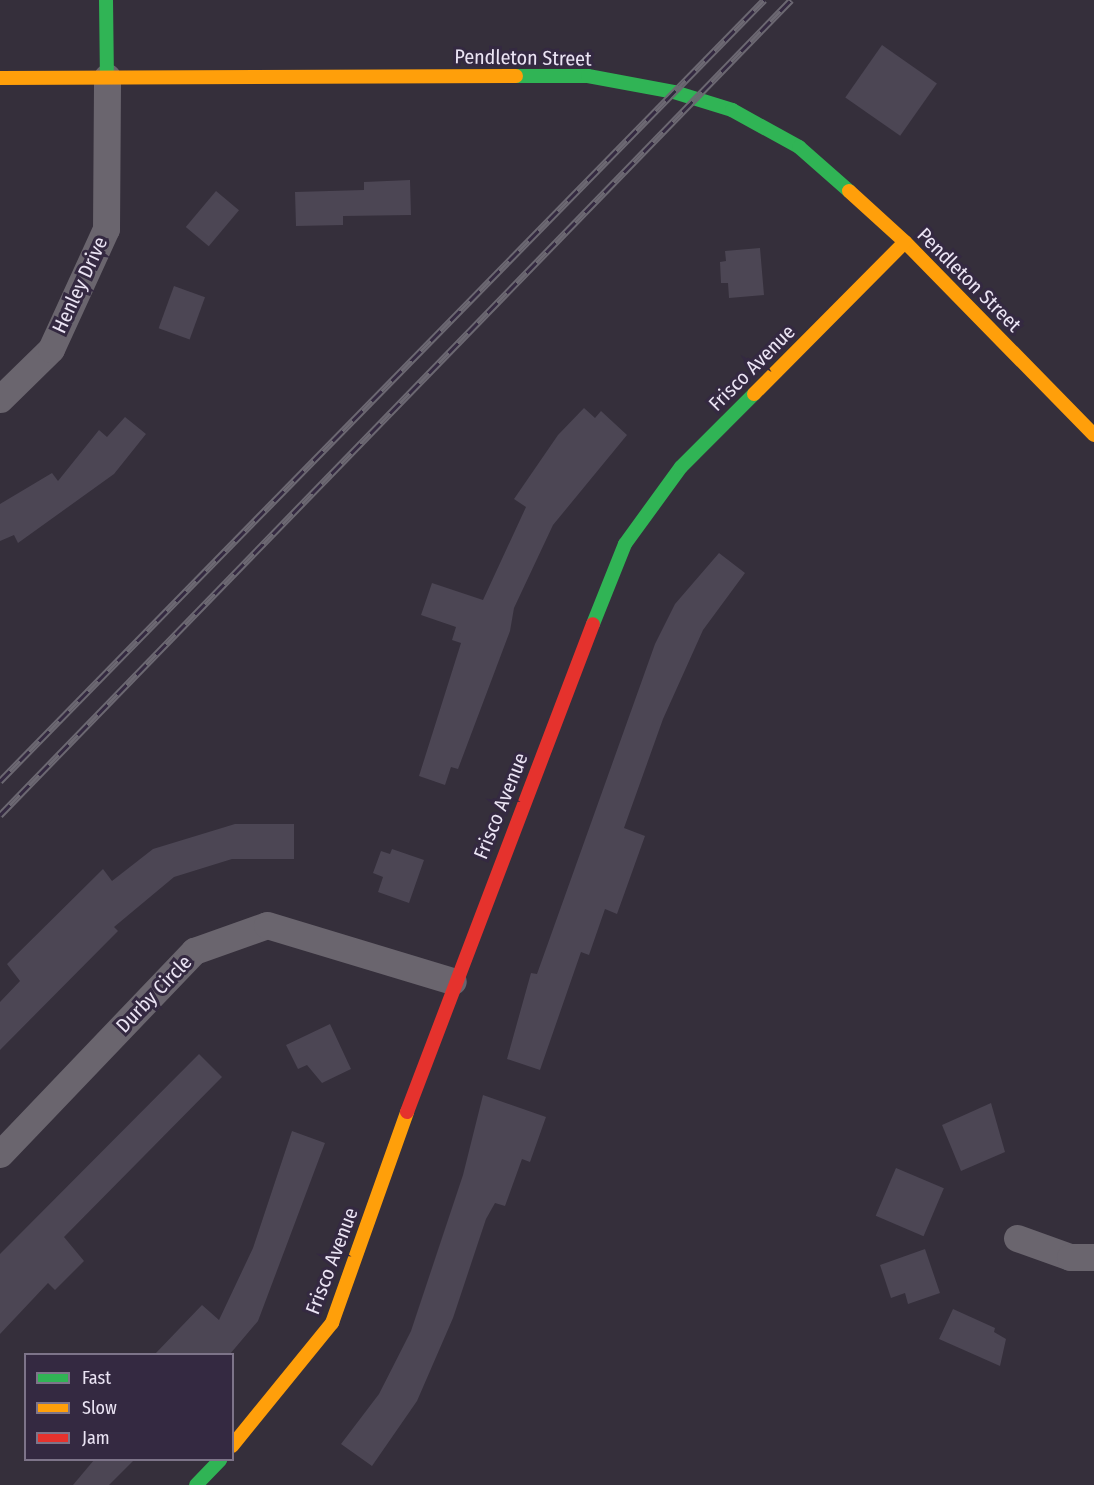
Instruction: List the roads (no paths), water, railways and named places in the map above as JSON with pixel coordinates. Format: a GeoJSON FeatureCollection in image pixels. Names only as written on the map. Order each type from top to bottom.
{"type":"FeatureCollection","features":[{"type":"Feature","properties":{"kind":"street"},"geometry":{"type":"LineString","coordinates":[[106,0],[107,77]]}},
{"type":"Feature","properties":{"kind":"street","name":"Pendleton Street"},"geometry":{"type":"LineString","coordinates":[[0,78],[588,76],[674,92],[732,110],[799,147],[905,243],[1094,435]]}},
{"type":"Feature","properties":{"kind":"street","name":"Henley Drive"},"geometry":{"type":"LineString","coordinates":[[0,399],[51,349],[106,229],[107,77]]}},
{"type":"Feature","properties":{"kind":"street","name":"Frisco Avenue"},"geometry":{"type":"LineString","coordinates":[[234,1444],[332,1323],[453,981],[625,544],[681,467],[905,243]]}},
{"type":"Feature","properties":{"kind":"street","name":"Durby Circle"},"geometry":{"type":"LineString","coordinates":[[0,1154],[194,951],[267,925],[453,981]]}},
{"type":"Feature","properties":{"kind":"street"},"geometry":{"type":"LineString","coordinates":[[1017,1238],[1070,1257],[1094,1257]]}},
{"type":"Feature","properties":{"kind":"street"},"geometry":{"type":"LineString","coordinates":[[196,1485],[219,1461]]}},
{"type":"Feature","properties":{"kind":"railway"},"geometry":{"type":"LineString","coordinates":[[0,781],[764,0]]}},
{"type":"Feature","properties":{"kind":"railway"},"geometry":{"type":"LineString","coordinates":[[0,815],[791,0]]}}]}
